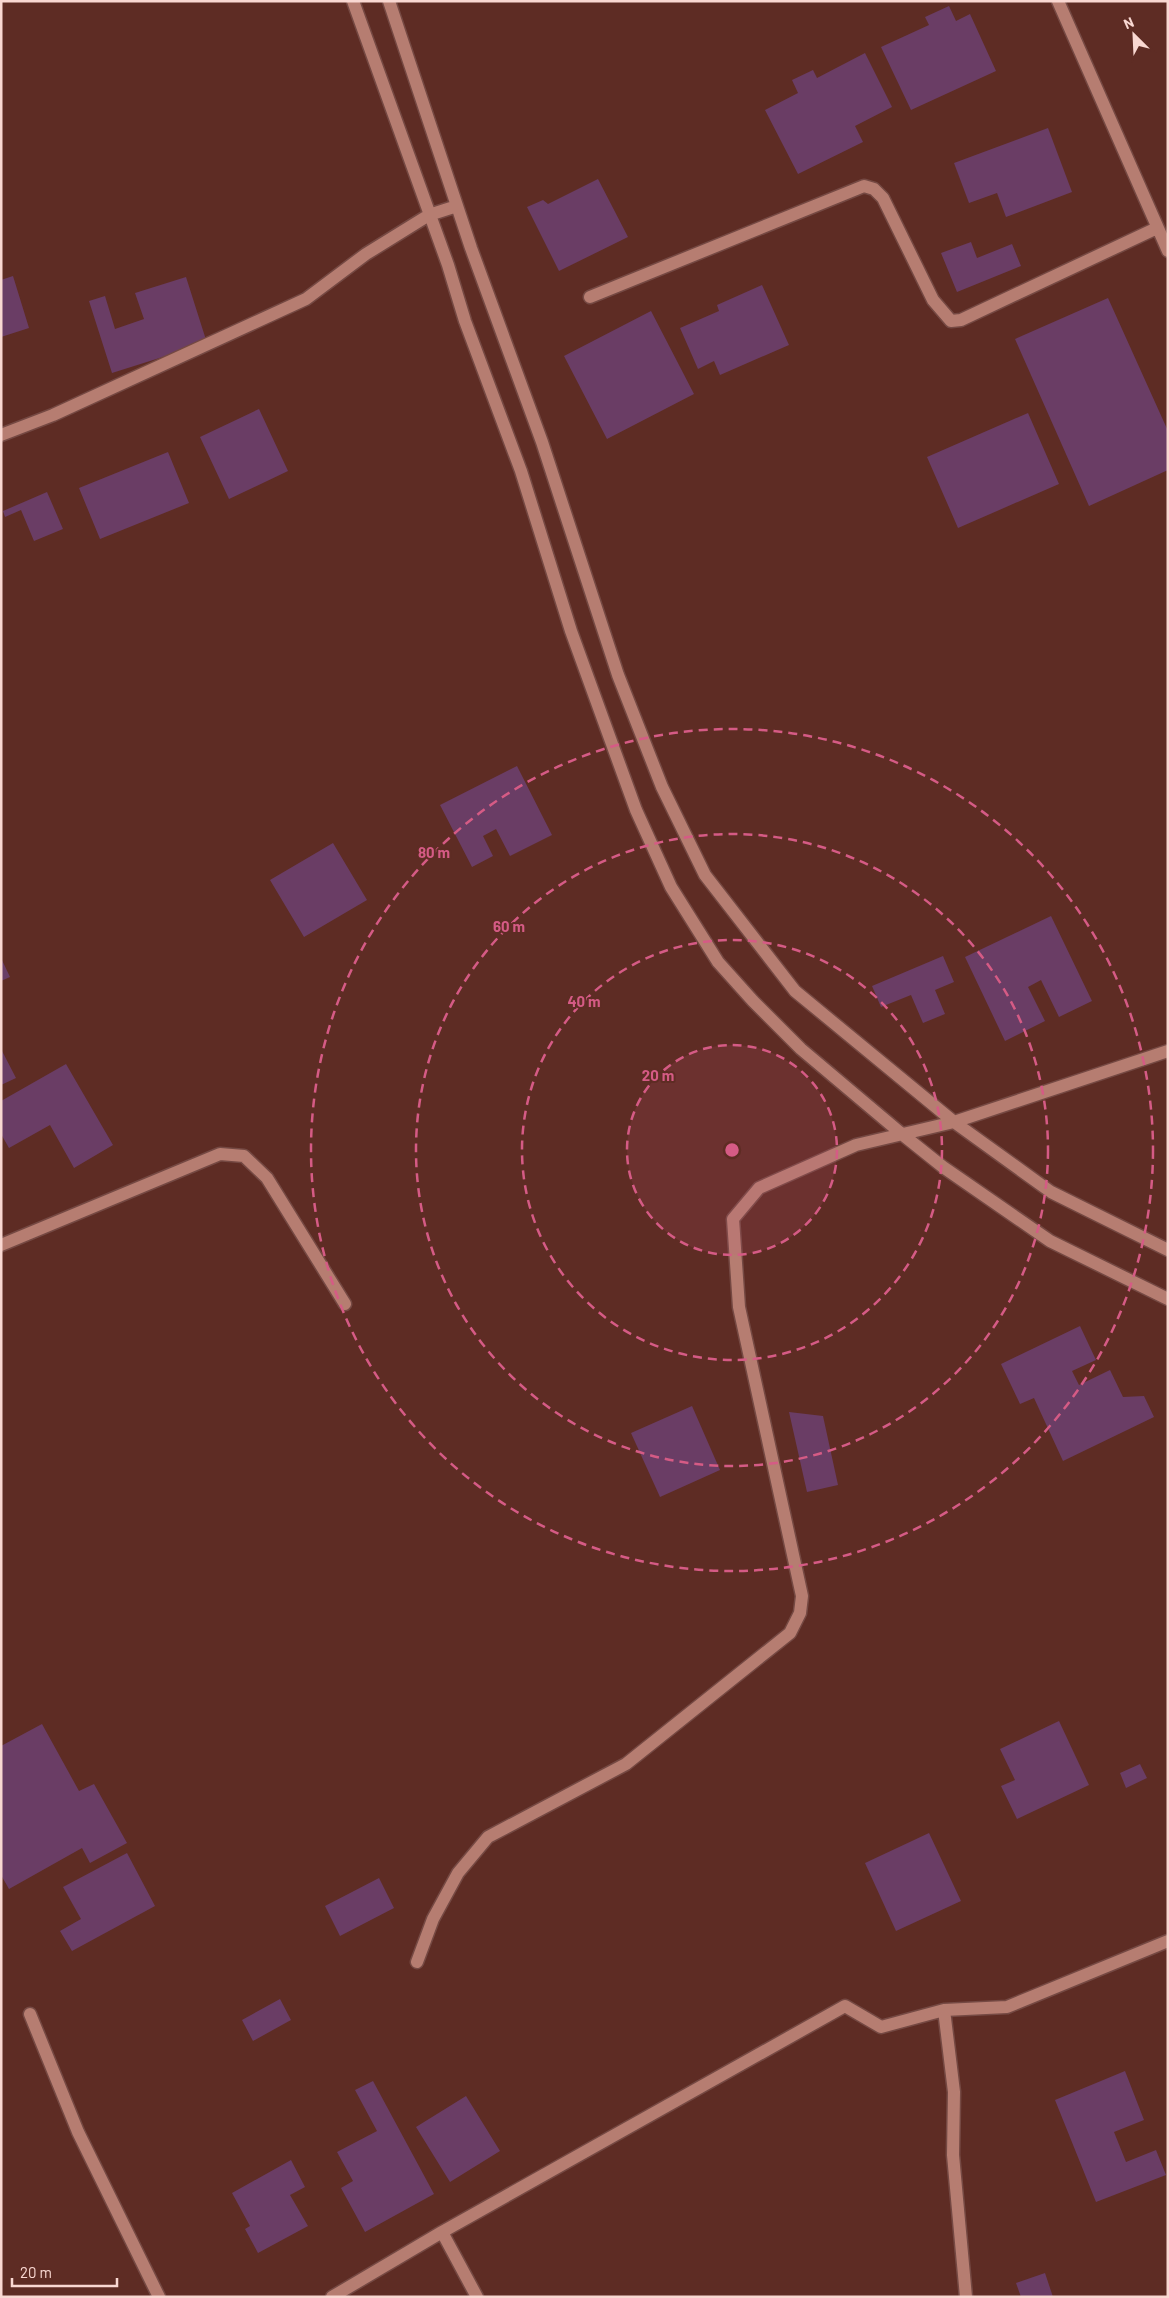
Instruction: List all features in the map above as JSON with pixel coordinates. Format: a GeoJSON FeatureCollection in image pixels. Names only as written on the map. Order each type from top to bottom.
{"type":"FeatureCollection","features":[{"type":"Feature","properties":{"kind":"street"},"geometry":{"type":"LineString","coordinates":[[354,1],[448,265],[464,321],[522,471],[571,631],[636,810],[671,887],[718,962],[800,1049],[943,1167],[1050,1240],[1168,1299]]}},
{"type":"Feature","properties":{"kind":"street"},"geometry":{"type":"LineString","coordinates":[[388,1],[457,206],[542,442],[618,674],[662,787],[705,875],[795,990],[954,1122],[1051,1192],[1168,1250]]}},
{"type":"Feature","properties":{"kind":"street"},"geometry":{"type":"LineString","coordinates":[[1058,1],[1168,251]]}},
{"type":"Feature","properties":{"kind":"street"},"geometry":{"type":"LineString","coordinates":[[590,297],[864,186],[874,189],[883,198],[933,300],[951,321],[961,320],[1157,228]]}},
{"type":"Feature","properties":{"kind":"street"},"geometry":{"type":"LineString","coordinates":[[1,435],[53,415],[306,299],[366,254],[429,215],[457,206]]}},
{"type":"Feature","properties":{"kind":"street"},"geometry":{"type":"LineString","coordinates":[[417,1962],[433,1919],[458,1873],[488,1837],[626,1764],[790,1632],[800,1614],[802,1596],[739,1307],[733,1219],[759,1188],[856,1145],[954,1122],[1168,1051]]}},
{"type":"Feature","properties":{"kind":"street"},"geometry":{"type":"LineString","coordinates":[[1,1245],[220,1154],[244,1156],[267,1178],[345,1304]]}},
{"type":"Feature","properties":{"kind":"street"},"geometry":{"type":"LineString","coordinates":[[332,2297],[442,2232],[845,2006],[881,2026],[944,2010],[1008,2007],[1168,1941]]}},
{"type":"Feature","properties":{"kind":"street"},"geometry":{"type":"LineString","coordinates":[[944,2010],[954,2092],[953,2156],[966,2297]]}},
{"type":"Feature","properties":{"kind":"street"},"geometry":{"type":"LineString","coordinates":[[30,2014],[78,2132],[159,2297]]}},
{"type":"Feature","properties":{"kind":"street"},"geometry":{"type":"LineString","coordinates":[[442,2232],[477,2297]]}},
{"type":"Feature","properties":{"kind":"building"},"geometry":{"type":"Polygon","coordinates":[[[949,6],[956,21],[970,14],[996,71],[911,110],[881,47],[929,25],[925,17],[949,6]]]}},
{"type":"Feature","properties":{"kind":"building"},"geometry":{"type":"Polygon","coordinates":[[[865,53],[892,107],[855,126],[863,142],[798,174],[765,110],[798,93],[792,80],[813,70],[817,78],[865,53]]]}},
{"type":"Feature","properties":{"kind":"building"},"geometry":{"type":"Polygon","coordinates":[[[1048,128],[1072,192],[1006,217],[997,193],[969,203],[954,163],[1048,128]]]}},
{"type":"Feature","properties":{"kind":"building"},"geometry":{"type":"Polygon","coordinates":[[[598,179],[628,237],[559,271],[527,207],[543,200],[548,204],[598,179]]]}},
{"type":"Feature","properties":{"kind":"building"},"geometry":{"type":"Polygon","coordinates":[[[971,242],[977,258],[1012,244],[1021,266],[957,292],[941,253],[971,242]]]}},
{"type":"Feature","properties":{"kind":"building"},"geometry":{"type":"Polygon","coordinates":[[[13,276],[29,328],[1,337],[1,280],[13,276]]]}},
{"type":"Feature","properties":{"kind":"building"},"geometry":{"type":"Polygon","coordinates":[[[186,277],[207,343],[112,373],[89,301],[105,296],[115,329],[144,319],[135,293],[186,277]]]}},
{"type":"Feature","properties":{"kind":"building"},"geometry":{"type":"Polygon","coordinates":[[[762,285],[789,345],[720,375],[714,361],[698,369],[680,328],[719,311],[717,305],[762,285]]]}},
{"type":"Feature","properties":{"kind":"building"},"geometry":{"type":"Polygon","coordinates":[[[1108,298],[1168,431],[1168,470],[1089,506],[1015,339],[1108,298]]]}},
{"type":"Feature","properties":{"kind":"building"},"geometry":{"type":"Polygon","coordinates":[[[651,311],[694,394],[607,439],[564,356],[651,311]]]}},
{"type":"Feature","properties":{"kind":"building"},"geometry":{"type":"Polygon","coordinates":[[[259,409],[288,471],[229,499],[200,437],[259,409]]]}},
{"type":"Feature","properties":{"kind":"building"},"geometry":{"type":"Polygon","coordinates":[[[1028,413],[1059,484],[958,528],[927,457],[1028,413]]]}},
{"type":"Feature","properties":{"kind":"building"},"geometry":{"type":"Polygon","coordinates":[[[168,452],[189,503],[100,539],[79,488],[168,452]]]}},
{"type":"Feature","properties":{"kind":"building"},"geometry":{"type":"Polygon","coordinates":[[[47,492],[63,529],[34,541],[21,510],[5,517],[3,511],[47,492]]]}},
{"type":"Feature","properties":{"kind":"building"},"geometry":{"type":"Polygon","coordinates":[[[517,766],[552,835],[510,856],[496,829],[483,836],[493,856],[472,867],[440,805],[517,766]]]}},
{"type":"Feature","properties":{"kind":"building"},"geometry":{"type":"Polygon","coordinates":[[[333,843],[367,900],[304,937],[270,880],[333,843]]]}},
{"type":"Feature","properties":{"kind":"building"},"geometry":{"type":"Polygon","coordinates":[[[1051,916],[1092,1001],[1059,1017],[1041,980],[1028,987],[1045,1021],[1005,1041],[965,957],[1051,916]]]}},
{"type":"Feature","properties":{"kind":"building"},"geometry":{"type":"Polygon","coordinates":[[[943,956],[954,982],[935,990],[945,1014],[923,1023],[911,995],[881,1007],[872,986],[943,956]]]}},
{"type":"Feature","properties":{"kind":"building"},"geometry":{"type":"Polygon","coordinates":[[[1,958],[10,977],[1,981],[1,958]]]}},
{"type":"Feature","properties":{"kind":"building"},"geometry":{"type":"Polygon","coordinates":[[[1,1049],[16,1078],[1,1085],[1,1049]]]}},
{"type":"Feature","properties":{"kind":"building"},"geometry":{"type":"Polygon","coordinates":[[[66,1064],[113,1145],[74,1168],[50,1125],[9,1148],[1,1134],[1,1101],[66,1064]]]}},
{"type":"Feature","properties":{"kind":"building"},"geometry":{"type":"Polygon","coordinates":[[[1080,1326],[1096,1360],[1072,1371],[1079,1385],[1110,1370],[1123,1397],[1144,1396],[1154,1417],[1063,1461],[1034,1398],[1020,1404],[1001,1364],[1080,1326]]]}},
{"type":"Feature","properties":{"kind":"building"},"geometry":{"type":"Polygon","coordinates":[[[692,1406],[720,1470],[660,1497],[631,1433],[692,1406]]]}},
{"type":"Feature","properties":{"kind":"building"},"geometry":{"type":"Polygon","coordinates":[[[789,1412],[823,1416],[838,1485],[807,1492],[789,1412]]]}},
{"type":"Feature","properties":{"kind":"building"},"geometry":{"type":"Polygon","coordinates":[[[1059,1721],[1089,1785],[1017,1819],[1001,1786],[1015,1780],[1000,1749],[1059,1721]]]}},
{"type":"Feature","properties":{"kind":"building"},"geometry":{"type":"Polygon","coordinates":[[[42,1724],[79,1791],[94,1784],[127,1843],[90,1863],[82,1848],[9,1889],[1,1875],[1,1746],[42,1724]]]}},
{"type":"Feature","properties":{"kind":"building"},"geometry":{"type":"Polygon","coordinates":[[[1140,1764],[1147,1778],[1126,1788],[1120,1773],[1140,1764]]]}},
{"type":"Feature","properties":{"kind":"building"},"geometry":{"type":"Polygon","coordinates":[[[929,1833],[961,1901],[896,1931],[865,1863],[929,1833]]]}},
{"type":"Feature","properties":{"kind":"building"},"geometry":{"type":"Polygon","coordinates":[[[127,1853],[155,1906],[72,1951],[60,1931],[81,1919],[63,1887],[127,1853]]]}},
{"type":"Feature","properties":{"kind":"building"},"geometry":{"type":"Polygon","coordinates":[[[379,1878],[394,1908],[340,1936],[325,1906],[379,1878]]]}},
{"type":"Feature","properties":{"kind":"building"},"geometry":{"type":"Polygon","coordinates":[[[280,1999],[291,2020],[253,2041],[242,2020],[280,1999]]]}},
{"type":"Feature","properties":{"kind":"building"},"geometry":{"type":"Polygon","coordinates":[[[1125,2071],[1144,2120],[1114,2132],[1126,2162],[1156,2150],[1166,2175],[1096,2202],[1055,2100],[1125,2071]]]}},
{"type":"Feature","properties":{"kind":"building"},"geometry":{"type":"Polygon","coordinates":[[[373,2081],[434,2194],[365,2232],[341,2188],[353,2181],[337,2152],[377,2131],[355,2090],[373,2081]]]}},
{"type":"Feature","properties":{"kind":"building"},"geometry":{"type":"Polygon","coordinates":[[[466,2096],[500,2151],[450,2182],[416,2127],[466,2096]]]}},
{"type":"Feature","properties":{"kind":"building"},"geometry":{"type":"Polygon","coordinates":[[[291,2160],[305,2187],[290,2195],[308,2226],[258,2253],[245,2229],[250,2226],[232,2193],[291,2160]]]}},
{"type":"Feature","properties":{"kind":"building"},"geometry":{"type":"Polygon","coordinates":[[[1045,2273],[1053,2297],[1021,2297],[1016,2283],[1045,2273]]]}}]}
